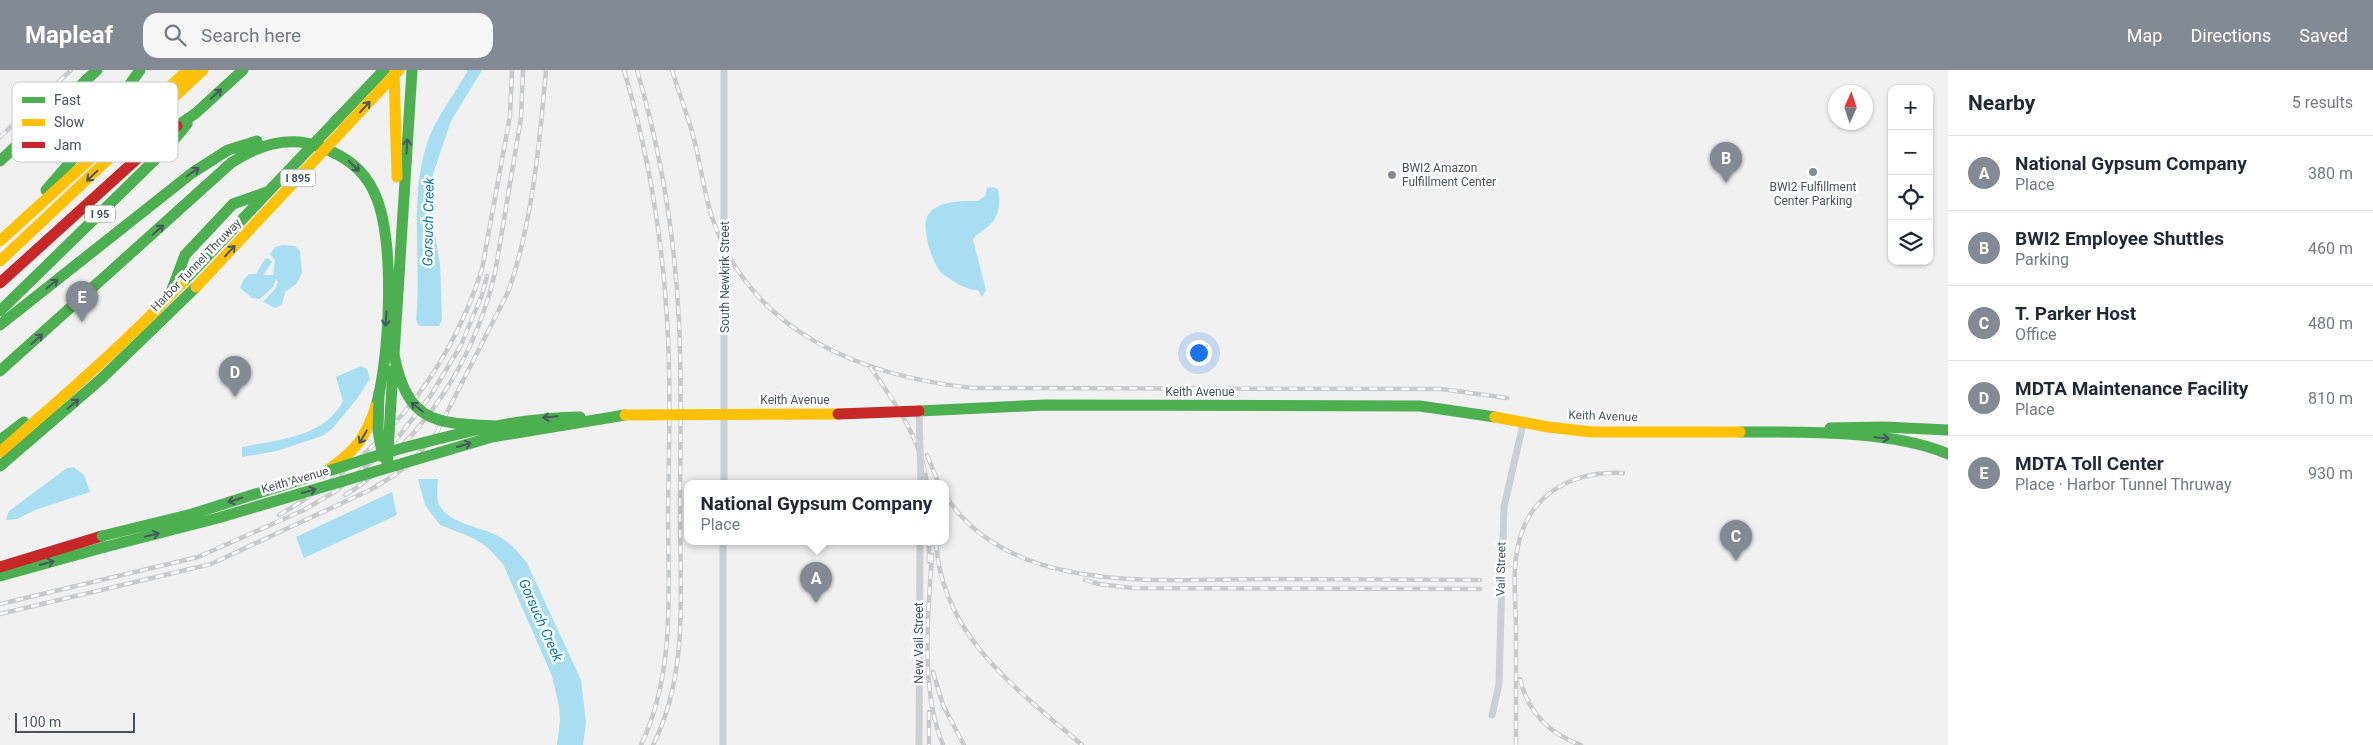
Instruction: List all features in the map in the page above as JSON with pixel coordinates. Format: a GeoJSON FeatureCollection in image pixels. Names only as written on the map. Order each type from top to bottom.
{"type":"FeatureCollection","features":[{"type":"Feature","properties":{"kind":"main road"},"geometry":{"type":"LineString","coordinates":[[84,82],[97,70]]}},
{"type":"Feature","properties":{"kind":"main road"},"geometry":{"type":"LineString","coordinates":[[131,82],[140,70]]}},
{"type":"Feature","properties":{"kind":"main road"},"geometry":{"type":"LineString","coordinates":[[175,82],[188,70]]}},
{"type":"Feature","properties":{"kind":"main road","name":"I 95"},"geometry":{"type":"LineString","coordinates":[[178,94],[203,70]]}},
{"type":"Feature","properties":{"kind":"main road","name":"I 95"},"geometry":{"type":"LineString","coordinates":[[178,126],[196,113],[243,70]]}},
{"type":"Feature","properties":{"kind":"main road","name":"Harbor Tunnel Thruway"},"geometry":{"type":"LineString","coordinates":[[0,452],[87,378],[144,324],[384,70]]}},
{"type":"Feature","properties":{"kind":"main road"},"geometry":{"type":"LineString","coordinates":[[394,70],[400,247]]}},
{"type":"Feature","properties":{"kind":"main road","name":"Harbor Tunnel Thruway"},"geometry":{"type":"LineString","coordinates":[[0,466],[91,388],[150,334],[399,70]]}},
{"type":"Feature","properties":{"kind":"main road"},"geometry":{"type":"LineString","coordinates":[[385,453],[394,355],[412,70]]}},
{"type":"Feature","properties":{"kind":"main road","name":"I 95"},"geometry":{"type":"LineString","coordinates":[[178,135],[196,113]]}},
{"type":"Feature","properties":{"kind":"main road"},"geometry":{"type":"LineString","coordinates":[[0,325],[192,173],[228,150],[260,140],[277,142]]}},
{"type":"Feature","properties":{"kind":"main road"},"geometry":{"type":"LineString","coordinates":[[0,371],[231,164],[260,146],[277,142],[294,141],[323,146],[351,162],[362,175],[380,203],[388,234],[390,266],[379,392],[378,431],[387,466]]}},
{"type":"Feature","properties":{"kind":"main road"},"geometry":{"type":"LineString","coordinates":[[0,161],[12,150]]}},
{"type":"Feature","properties":{"kind":"main road"},"geometry":{"type":"LineString","coordinates":[[13,230],[71,162]]}},
{"type":"Feature","properties":{"kind":"main road"},"geometry":{"type":"LineString","coordinates":[[0,241],[87,162]]}},
{"type":"Feature","properties":{"kind":"main road","name":"I 95"},"geometry":{"type":"LineString","coordinates":[[0,261],[105,162]]}},
{"type":"Feature","properties":{"kind":"main road","name":"I 95"},"geometry":{"type":"LineString","coordinates":[[0,283],[134,162]]}},
{"type":"Feature","properties":{"kind":"main road","name":"I 95"},"geometry":{"type":"LineString","coordinates":[[0,312],[153,162]]}},
{"type":"Feature","properties":{"kind":"main road"},"geometry":{"type":"LineString","coordinates":[[169,298],[185,255],[233,204],[269,192]]}},
{"type":"Feature","properties":{"kind":"main road"},"geometry":{"type":"LineString","coordinates":[[0,440],[41,409],[105,352],[144,324]]}},
{"type":"Feature","properties":{"kind":"main road"},"geometry":{"type":"LineString","coordinates":[[394,355],[402,390],[417,409],[444,422],[496,426]]}},
{"type":"Feature","properties":{"kind":"main road"},"geometry":{"type":"LineString","coordinates":[[328,470],[352,453],[358,445],[372,418],[379,392]]}},
{"type":"Feature","properties":{"kind":"main road","name":"Keith Avenue"},"geometry":{"type":"LineString","coordinates":[[0,566],[218,518],[387,466],[492,437],[624,414],[829,414],[997,406],[1420,406],[1470,411],[1523,424],[1592,432],[1799,431],[1884,427],[1948,430]]}},
{"type":"Feature","properties":{"kind":"main road","name":"Keith Avenue"},"geometry":{"type":"LineString","coordinates":[[0,576],[385,453],[496,426],[554,416],[599,418]]}},
{"type":"Feature","properties":{"kind":"main road","name":"Keith Avenue"},"geometry":{"type":"LineString","coordinates":[[1799,431],[1892,439],[1948,454]]}},
{"type":"Feature","properties":{"kind":"street","name":"South Newkirk Street"},"geometry":{"type":"LineString","coordinates":[[724,70],[724,480]]}},
{"type":"Feature","properties":{"kind":"street"},"geometry":{"type":"LineString","coordinates":[[919,411],[920,480]]}},
{"type":"Feature","properties":{"kind":"street","name":"Keith Avenue"},"geometry":{"type":"LineString","coordinates":[[725,415],[880,414]]}},
{"type":"Feature","properties":{"kind":"street","name":"Vail Street"},"geometry":{"type":"LineString","coordinates":[[1492,715],[1499,684],[1504,507],[1523,424]]}},
{"type":"Feature","properties":{"kind":"street"},"geometry":{"type":"LineString","coordinates":[[723,545],[723,745]]}},
{"type":"Feature","properties":{"kind":"street","name":"New Vail Street"},"geometry":{"type":"LineString","coordinates":[[919,742],[920,545]]}},
{"type":"Feature","properties":{"kind":"water","name":"Gorsuch Creek"},"geometry":{"type":"Polygon","coordinates":[[[468,70],[482,70],[451,121],[433,174],[431,212],[440,264],[442,320],[439,326],[419,326],[416,320],[418,277],[417,211],[421,168],[426,147],[434,127],[468,70]]]}},
{"type":"Feature","properties":{"kind":"water"},"geometry":{"type":"Polygon","coordinates":[[[993,187],[998,189],[998,212],[990,225],[973,240],[986,290],[982,297],[978,290],[960,285],[940,271],[929,246],[926,220],[932,210],[938,206],[951,202],[978,201],[985,196],[987,188],[993,187]]]}},
{"type":"Feature","properties":{"kind":"water"},"geometry":{"type":"Polygon","coordinates":[[[283,245],[295,246],[300,251],[302,273],[297,283],[285,292],[282,305],[275,308],[263,302],[275,289],[278,282],[276,279],[273,287],[260,299],[252,298],[240,288],[244,279],[249,274],[256,274],[265,259],[268,258],[272,262],[263,275],[273,275],[275,260],[270,254],[275,247],[283,245]]]}},
{"type":"Feature","properties":{"kind":"water"},"geometry":{"type":"Polygon","coordinates":[[[361,366],[367,369],[370,379],[356,400],[332,429],[322,436],[277,451],[242,457],[242,447],[299,435],[325,422],[335,413],[343,401],[336,377],[361,366]]]}},
{"type":"Feature","properties":{"kind":"water"},"geometry":{"type":"Polygon","coordinates":[[[74,467],[84,475],[90,492],[35,510],[17,519],[6,520],[9,511],[67,468],[74,467]]]}},
{"type":"Feature","properties":{"kind":"water","name":"Gorsuch Creek"},"geometry":{"type":"Polygon","coordinates":[[[418,479],[438,479],[438,499],[440,506],[445,512],[458,521],[502,538],[527,563],[581,680],[586,723],[583,745],[557,745],[560,721],[559,705],[552,676],[503,564],[487,547],[473,538],[440,525],[425,505],[418,479]]]}},
{"type":"Feature","properties":{"kind":"water"},"geometry":{"type":"Polygon","coordinates":[[[392,492],[397,515],[304,558],[296,537],[392,492]]]}},
{"type":"Feature","properties":{"kind":"railway"},"geometry":{"type":"LineString","coordinates":[[58,82],[71,70]]}},
{"type":"Feature","properties":{"kind":"railway"},"geometry":{"type":"LineString","coordinates":[[279,515],[315,493],[348,468],[378,441],[404,412],[428,380],[449,346],[467,309],[482,269],[510,116],[512,70]]}},
{"type":"Feature","properties":{"kind":"railway"},"geometry":{"type":"LineString","coordinates":[[345,495],[366,481],[415,432],[445,391],[470,346],[480,322],[495,273],[521,118],[523,70]]}},
{"type":"Feature","properties":{"kind":"railway"},"geometry":{"type":"LineString","coordinates":[[0,614],[211,564],[370,490],[406,467],[435,436],[508,292],[523,239],[534,182],[546,70]]}},
{"type":"Feature","properties":{"kind":"railway"},"geometry":{"type":"LineString","coordinates":[[624,70],[647,162],[658,224],[665,287],[669,367],[668,630],[660,689],[641,745]]}},
{"type":"Feature","properties":{"kind":"railway"},"geometry":{"type":"LineString","coordinates":[[637,70],[646,101],[666,195],[677,290],[680,346],[680,632],[672,690],[664,718],[653,745]]}},
{"type":"Feature","properties":{"kind":"railway"},"geometry":{"type":"LineString","coordinates":[[672,70],[694,139],[713,220],[731,259],[754,292],[783,320],[816,342],[852,359],[891,373],[931,382],[972,388],[1441,389],[1507,398]]}},
{"type":"Feature","properties":{"kind":"railway"},"geometry":{"type":"LineString","coordinates":[[0,137],[12,126]]}},
{"type":"Feature","properties":{"kind":"railway"},"geometry":{"type":"LineString","coordinates":[[0,604],[198,557],[304,510],[336,491],[374,460],[399,436],[431,395],[461,345],[482,295],[487,276]]}},
{"type":"Feature","properties":{"kind":"railway"},"geometry":{"type":"LineString","coordinates":[[870,367],[906,422],[920,452],[926,480]]}},
{"type":"Feature","properties":{"kind":"railway"},"geometry":{"type":"LineString","coordinates":[[927,455],[937,480]]}},
{"type":"Feature","properties":{"kind":"railway"},"geometry":{"type":"LineString","coordinates":[[1516,745],[1515,577],[1516,556],[1524,528],[1532,512],[1543,499],[1556,489],[1571,481],[1587,476],[1623,473]]}},
{"type":"Feature","properties":{"kind":"railway"},"geometry":{"type":"LineString","coordinates":[[949,500],[973,528],[1008,551],[1048,566],[1091,575],[1136,579],[1182,580],[1480,580]]}},
{"type":"Feature","properties":{"kind":"railway"},"geometry":{"type":"LineString","coordinates":[[929,545],[929,562]]}},
{"type":"Feature","properties":{"kind":"railway"},"geometry":{"type":"LineString","coordinates":[[936,545],[941,576],[952,606],[967,633],[986,658],[1008,681],[1082,745]]}},
{"type":"Feature","properties":{"kind":"railway"},"geometry":{"type":"LineString","coordinates":[[932,555],[927,651],[928,676],[931,700],[943,745]]}},
{"type":"Feature","properties":{"kind":"railway"},"geometry":{"type":"LineString","coordinates":[[1085,580],[1099,584],[1132,588],[1480,589]]}},
{"type":"Feature","properties":{"kind":"railway"},"geometry":{"type":"LineString","coordinates":[[933,672],[943,705],[964,745]]}},
{"type":"Feature","properties":{"kind":"railway"},"geometry":{"type":"LineString","coordinates":[[1520,679],[1528,702],[1542,720],[1559,735],[1581,745]]}},
{"type":"Feature","properties":{"kind":"railway"},"geometry":{"type":"LineString","coordinates":[[929,712],[929,745]]}},
{"type":"Feature","properties":{"kind":"traffic: fast"},"geometry":{"type":"LineString","coordinates":[[84,82],[97,70]]}},
{"type":"Feature","properties":{"kind":"traffic: fast"},"geometry":{"type":"LineString","coordinates":[[131,82],[140,70]]}},
{"type":"Feature","properties":{"kind":"traffic: fast"},"geometry":{"type":"LineString","coordinates":[[178,125],[196,113],[243,70]]}},
{"type":"Feature","properties":{"kind":"traffic: fast"},"geometry":{"type":"LineString","coordinates":[[269,191],[384,70]]}},
{"type":"Feature","properties":{"kind":"traffic: fast"},"geometry":{"type":"LineString","coordinates":[[394,355],[412,70]]}},
{"type":"Feature","properties":{"kind":"traffic: fast"},"geometry":{"type":"LineString","coordinates":[[178,135],[187,124]]}},
{"type":"Feature","properties":{"kind":"traffic: fast"},"geometry":{"type":"LineString","coordinates":[[0,325],[192,173],[228,150],[257,141]]}},
{"type":"Feature","properties":{"kind":"traffic: fast"},"geometry":{"type":"LineString","coordinates":[[0,371],[231,163],[263,147],[286,142],[297,142],[321,147],[337,154],[352,164],[370,184],[381,212],[386,238],[389,298],[385,358],[376,406]]}},
{"type":"Feature","properties":{"kind":"traffic: fast"},"geometry":{"type":"LineString","coordinates":[[0,161],[12,150]]}},
{"type":"Feature","properties":{"kind":"traffic: fast"},"geometry":{"type":"LineString","coordinates":[[46,190],[70,162]]}},
{"type":"Feature","properties":{"kind":"traffic: fast"},"geometry":{"type":"LineString","coordinates":[[0,311],[153,162]]}},
{"type":"Feature","properties":{"kind":"traffic: fast"},"geometry":{"type":"LineString","coordinates":[[183,282],[269,191]]}},
{"type":"Feature","properties":{"kind":"traffic: fast"},"geometry":{"type":"LineString","coordinates":[[171,292],[185,255],[233,204],[267,192]]}},
{"type":"Feature","properties":{"kind":"traffic: fast"},"geometry":{"type":"LineString","coordinates":[[0,466],[101,379],[196,287]]}},
{"type":"Feature","properties":{"kind":"traffic: fast"},"geometry":{"type":"LineString","coordinates":[[394,355],[407,394],[416,407],[427,415],[456,423],[496,426]]}},
{"type":"Feature","properties":{"kind":"traffic: fast"},"geometry":{"type":"LineString","coordinates":[[387,467],[393,370]]}},
{"type":"Feature","properties":{"kind":"traffic: fast"},"geometry":{"type":"LineString","coordinates":[[379,393],[378,431],[383,457]]}},
{"type":"Feature","properties":{"kind":"traffic: fast"},"geometry":{"type":"LineString","coordinates":[[919,411],[1045,405],[1420,406],[1495,417]]}},
{"type":"Feature","properties":{"kind":"traffic: fast"},"geometry":{"type":"LineString","coordinates":[[105,547],[218,518],[492,437],[625,415]]}},
{"type":"Feature","properties":{"kind":"traffic: fast"},"geometry":{"type":"LineString","coordinates":[[388,452],[483,428],[531,420],[580,417]]}},
{"type":"Feature","properties":{"kind":"traffic: fast"},"geometry":{"type":"LineString","coordinates":[[0,440],[24,422]]}},
{"type":"Feature","properties":{"kind":"traffic: fast"},"geometry":{"type":"LineString","coordinates":[[1830,428],[1884,427],[1948,430]]}},
{"type":"Feature","properties":{"kind":"traffic: fast"},"geometry":{"type":"LineString","coordinates":[[1740,432],[1874,436],[1926,446],[1948,454]]}},
{"type":"Feature","properties":{"kind":"traffic: fast"},"geometry":{"type":"LineString","coordinates":[[102,536],[192,514],[382,454]]}},
{"type":"Feature","properties":{"kind":"traffic: fast"},"geometry":{"type":"LineString","coordinates":[[0,576],[105,547]]}},
{"type":"Feature","properties":{"kind":"traffic: slow"},"geometry":{"type":"LineString","coordinates":[[175,82],[188,70]]}},
{"type":"Feature","properties":{"kind":"traffic: slow"},"geometry":{"type":"LineString","coordinates":[[178,94],[203,70]]}},
{"type":"Feature","properties":{"kind":"traffic: slow"},"geometry":{"type":"LineString","coordinates":[[394,70],[397,177]]}},
{"type":"Feature","properties":{"kind":"traffic: slow"},"geometry":{"type":"LineString","coordinates":[[196,287],[399,70]]}},
{"type":"Feature","properties":{"kind":"traffic: slow"},"geometry":{"type":"LineString","coordinates":[[0,241],[87,162]]}},
{"type":"Feature","properties":{"kind":"traffic: slow"},"geometry":{"type":"LineString","coordinates":[[0,261],[105,162]]}},
{"type":"Feature","properties":{"kind":"traffic: slow"},"geometry":{"type":"LineString","coordinates":[[0,452],[117,348],[183,282]]}},
{"type":"Feature","properties":{"kind":"traffic: slow"},"geometry":{"type":"LineString","coordinates":[[328,470],[358,443],[368,427],[376,406]]}},
{"type":"Feature","properties":{"kind":"traffic: slow"},"geometry":{"type":"LineString","coordinates":[[625,415],[838,414]]}},
{"type":"Feature","properties":{"kind":"traffic: slow"},"geometry":{"type":"LineString","coordinates":[[1495,417],[1548,427],[1592,432],[1740,432]]}},
{"type":"Feature","properties":{"kind":"traffic: jam"},"geometry":{"type":"LineString","coordinates":[[0,283],[134,162]]}},
{"type":"Feature","properties":{"kind":"traffic: jam"},"geometry":{"type":"LineString","coordinates":[[838,414],[919,411]]}},
{"type":"Feature","properties":{"kind":"traffic: jam"},"geometry":{"type":"LineString","coordinates":[[0,567],[102,536]]}},
{"type":"Feature","properties":{"kind":"place","name":"BWI2 Fulfillment Center Parking"},"geometry":{"type":"Point","coordinates":[1813,172]}},
{"type":"Feature","properties":{"kind":"place","name":"BWI2 Amazon Fulfillment Center"},"geometry":{"type":"Point","coordinates":[1392,175]}},
{"type":"Feature","properties":{"kind":"place","name":"BWI2 Employee Shuttles"},"geometry":{"type":"Point","coordinates":[1726,183]}},
{"type":"Feature","properties":{"kind":"place","name":"MDTA Toll Center"},"geometry":{"type":"Point","coordinates":[82,322]}},
{"type":"Feature","properties":{"kind":"place","name":"MDTA Maintenance Facility"},"geometry":{"type":"Point","coordinates":[235,397]}},
{"type":"Feature","properties":{"kind":"place","name":"T. Parker Host"},"geometry":{"type":"Point","coordinates":[1736,561]}},
{"type":"Feature","properties":{"kind":"place","name":"National Gypsum Company"},"geometry":{"type":"Point","coordinates":[816,603]}}]}
